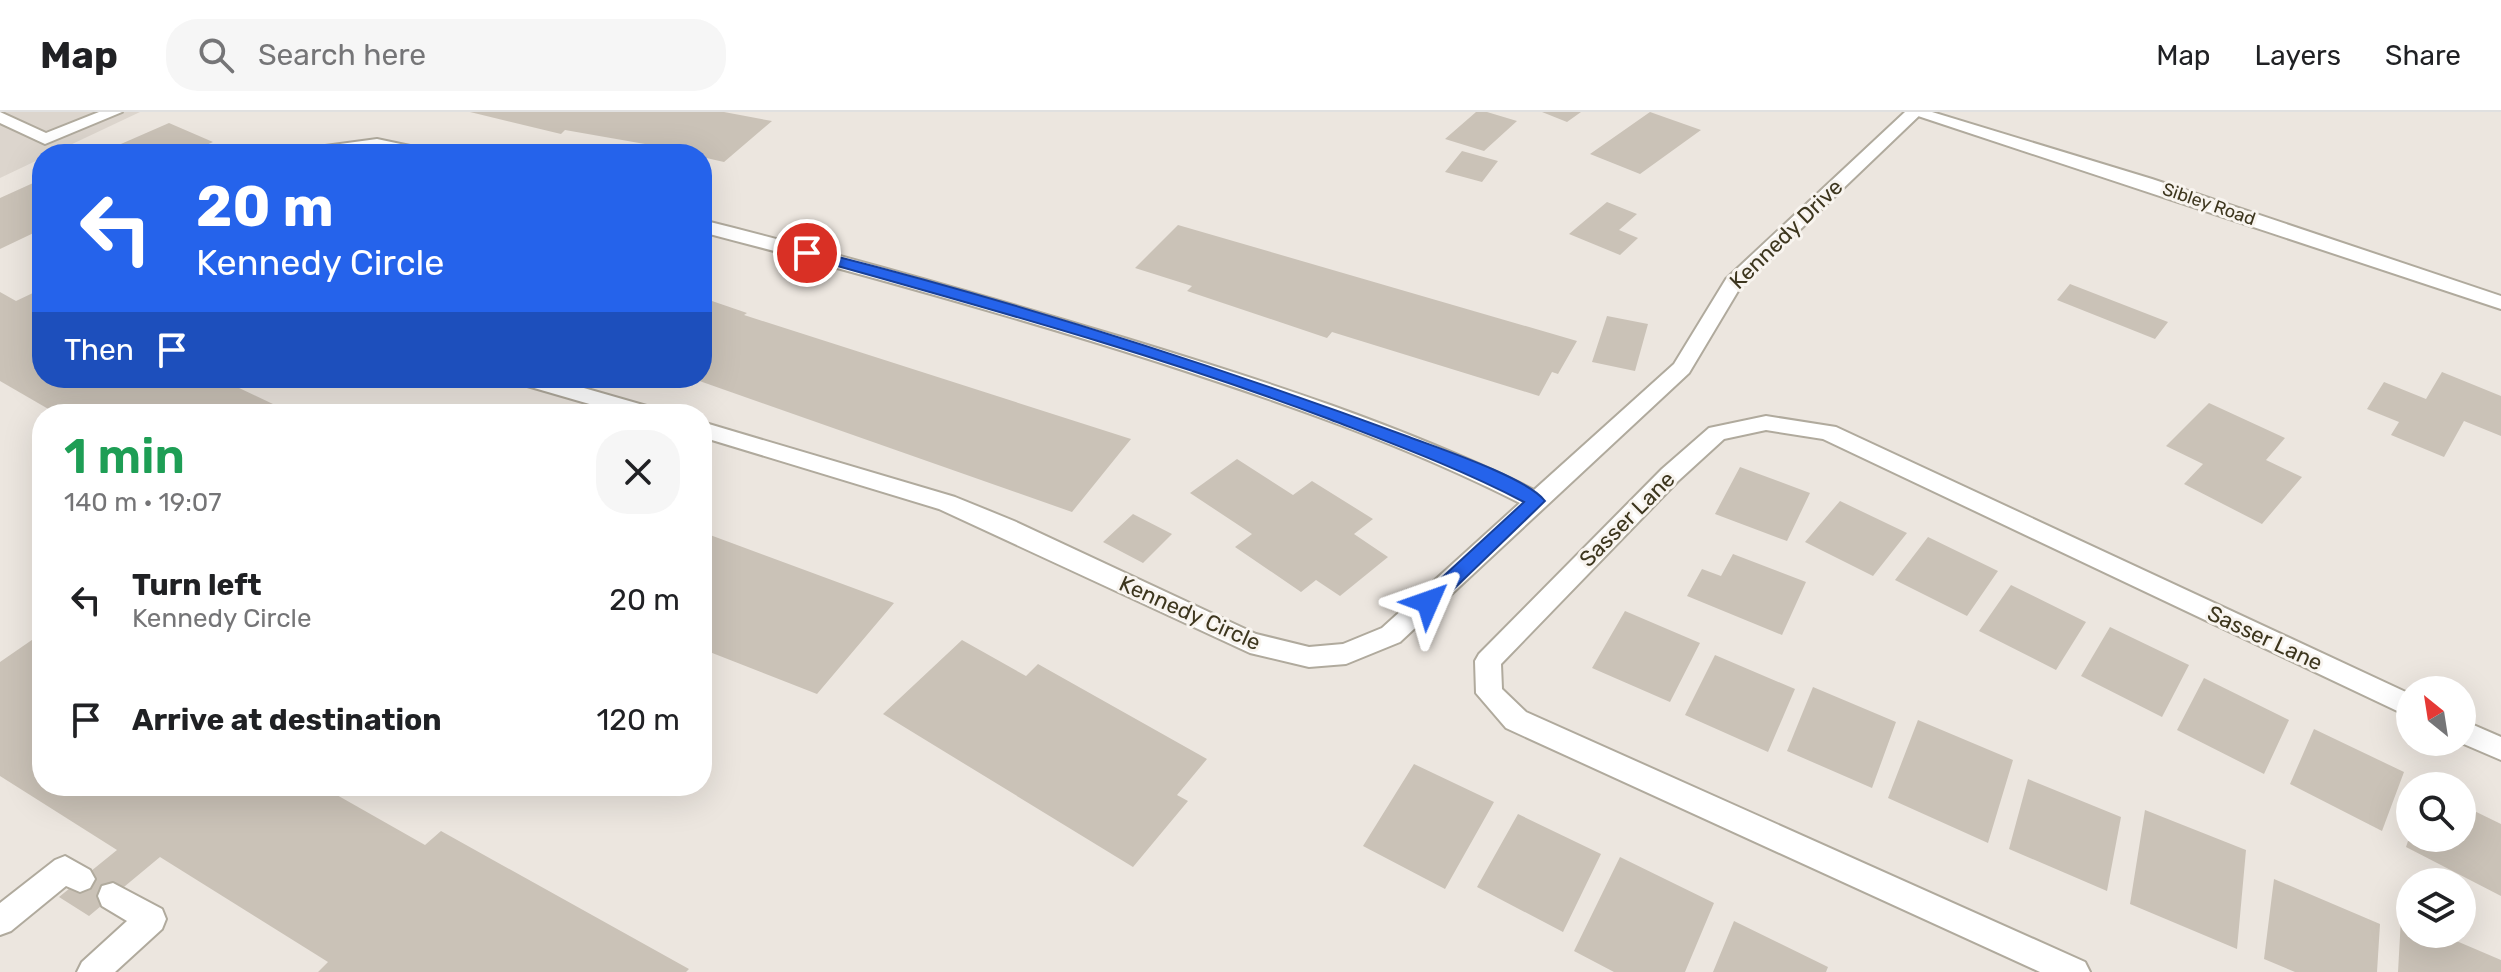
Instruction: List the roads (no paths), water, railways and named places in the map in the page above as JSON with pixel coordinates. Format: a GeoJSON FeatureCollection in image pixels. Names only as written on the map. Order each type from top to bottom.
{"type":"FeatureCollection","features":[{"type":"Feature","properties":{"kind":"street"},"geometry":{"type":"LineString","coordinates":[[0,116],[45,139],[114,112]]}},
{"type":"Feature","properties":{"kind":"street","name":"Sibley Road"},"geometry":{"type":"LineString","coordinates":[[1914,112],[2146,183],[2501,303]]}},
{"type":"Feature","properties":{"kind":"street","name":"Kennedy Drive"},"geometry":{"type":"LineString","coordinates":[[1536,501],[1682,368],[1733,283],[1914,112]]}},
{"type":"Feature","properties":{"kind":"street"},"geometry":{"type":"LineString","coordinates":[[712,229],[1060,323],[1276,394],[1468,466],[1536,501]]}},
{"type":"Feature","properties":{"kind":"street"},"geometry":{"type":"LineString","coordinates":[[559,388],[615,404]]}},
{"type":"Feature","properties":{"kind":"street","name":"Sasser Lane"},"geometry":{"type":"LineString","coordinates":[[2074,972],[1516,720],[1489,693],[1488,661],[1670,475],[1717,433],[1766,423],[1828,432],[2396,699]]}},
{"type":"Feature","properties":{"kind":"street","name":"Kennedy Circle"},"geometry":{"type":"LineString","coordinates":[[712,432],[947,503],[1006,527],[1250,643],[1309,657],[1346,654],[1391,635],[1536,501]]}},
{"type":"Feature","properties":{"kind":"street"},"geometry":{"type":"LineString","coordinates":[[2476,737],[2501,749]]}},
{"type":"Feature","properties":{"kind":"street"},"geometry":{"type":"LineString","coordinates":[[0,921],[65,869],[80,879]]}},
{"type":"Feature","properties":{"kind":"street"},"geometry":{"type":"LineString","coordinates":[[93,972],[151,919],[113,896]]}}]}
